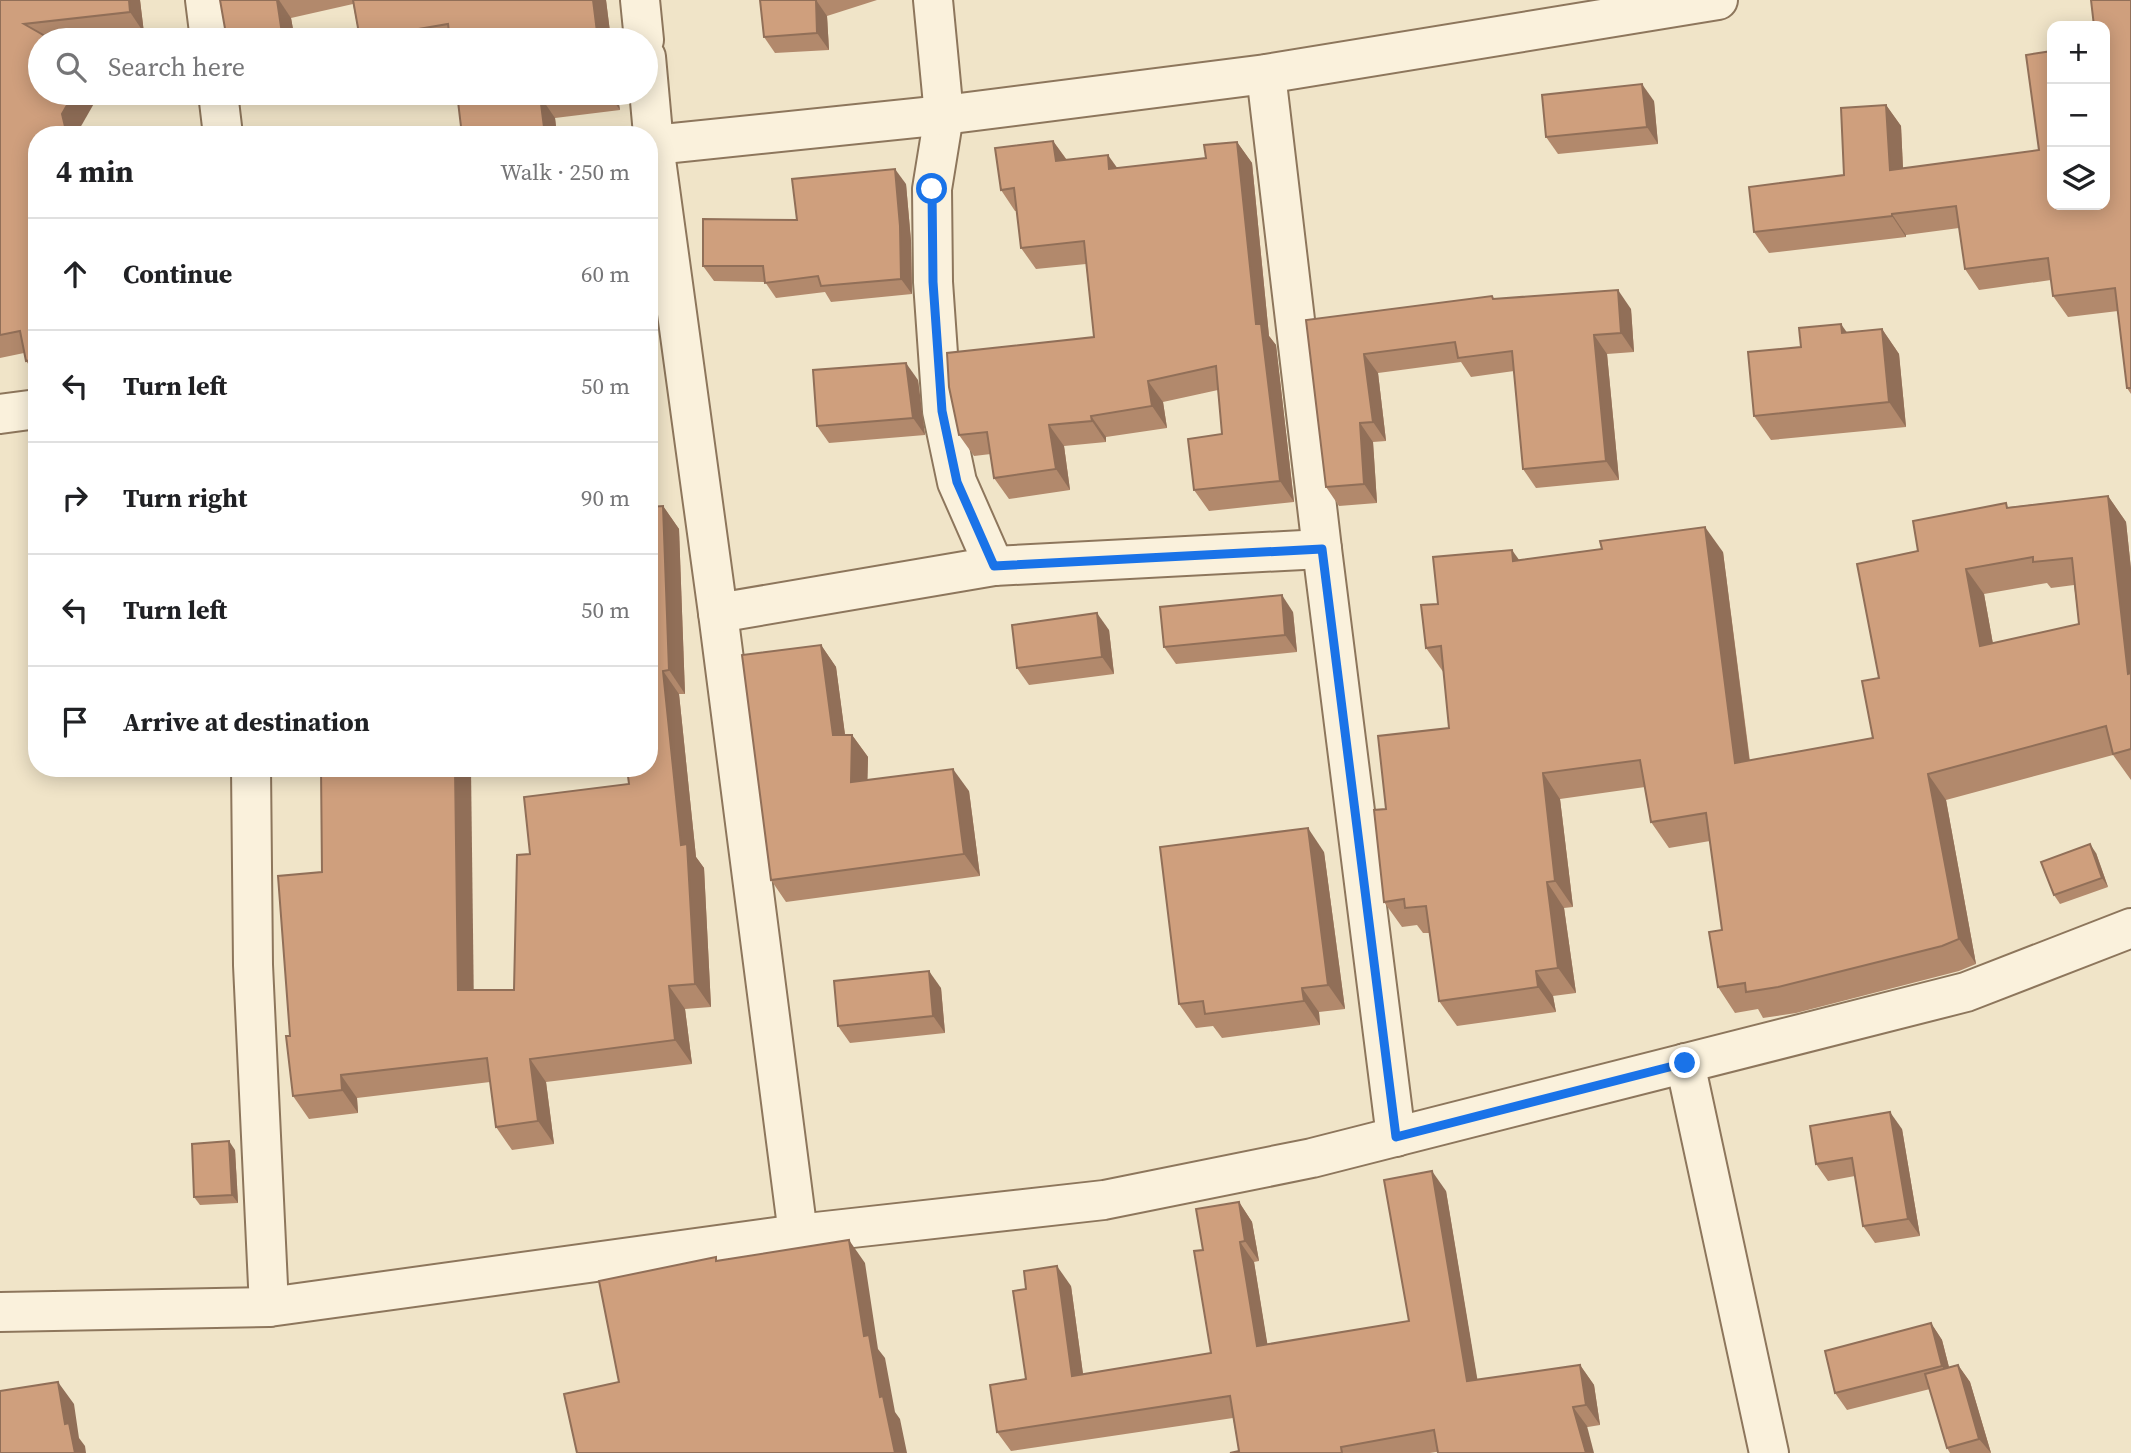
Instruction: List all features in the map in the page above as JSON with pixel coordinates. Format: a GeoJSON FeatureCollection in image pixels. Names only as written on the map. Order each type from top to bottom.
{"type":"FeatureCollection","features":[{"type":"Feature","properties":{"kind":"street"},"geometry":{"type":"LineString","coordinates":[[205,0],[208,28]]}},
{"type":"Feature","properties":{"kind":"street"},"geometry":{"type":"LineString","coordinates":[[640,0],[643,28]]}},
{"type":"Feature","properties":{"kind":"street"},"geometry":{"type":"LineString","coordinates":[[933,0],[944,115],[932,189],[933,282],[942,411],[957,482],[994,566]]}},
{"type":"Feature","properties":{"kind":"street"},"geometry":{"type":"LineString","coordinates":[[658,145],[944,115],[1266,75],[1718,0]]}},
{"type":"Feature","properties":{"kind":"street"},"geometry":{"type":"LineString","coordinates":[[1266,75],[1396,1137]]}},
{"type":"Feature","properties":{"kind":"street"},"geometry":{"type":"LineString","coordinates":[[219,105],[222,126]]}},
{"type":"Feature","properties":{"kind":"street"},"geometry":{"type":"LineString","coordinates":[[650,105],[652,126]]}},
{"type":"Feature","properties":{"kind":"street"},"geometry":{"type":"LineString","coordinates":[[658,174],[798,1234]]}},
{"type":"Feature","properties":{"kind":"street"},"geometry":{"type":"LineString","coordinates":[[0,414],[28,410]]}},
{"type":"Feature","properties":{"kind":"street"},"geometry":{"type":"LineString","coordinates":[[718,613],[994,566],[1322,549]]}},
{"type":"Feature","properties":{"kind":"street"},"geometry":{"type":"LineString","coordinates":[[251,777],[253,965],[269,1307]]}},
{"type":"Feature","properties":{"kind":"street"},"geometry":{"type":"LineString","coordinates":[[0,1312],[269,1307],[798,1234],[1104,1200],[1312,1158],[1966,992],[2131,929]]}},
{"type":"Feature","properties":{"kind":"street"},"geometry":{"type":"LineString","coordinates":[[1685,1063],[1769,1453]]}},
{"type":"Feature","properties":{"kind":"building"},"geometry":{"type":"Polygon","coordinates":[[[0,0],[129,0],[130,12],[24,24],[31,28],[28,28],[28,105],[67,105],[62,114],[65,126],[28,126],[28,361],[20,331],[0,335],[0,0]]]}},
{"type":"Feature","properties":{"kind":"building"},"geometry":{"type":"Polygon","coordinates":[[[220,0],[277,0],[281,28],[225,28],[220,0]]]}},
{"type":"Feature","properties":{"kind":"building"},"geometry":{"type":"Polygon","coordinates":[[[353,0],[593,0],[596,28],[448,28],[448,24],[425,28],[358,28],[353,0]]]}},
{"type":"Feature","properties":{"kind":"building"},"geometry":{"type":"Polygon","coordinates":[[[760,0],[816,0],[817,33],[764,37],[760,0]]]}},
{"type":"Feature","properties":{"kind":"building"},"geometry":{"type":"Polygon","coordinates":[[[2091,0],[2131,0],[2131,388],[2127,388],[2115,288],[2053,296],[2048,258],[1965,269],[1956,206],[1754,232],[1749,187],[1844,175],[1841,108],[1886,105],[1890,170],[2039,150],[2026,55],[2047,52],[2047,210],[2110,210],[2110,21],[2093,21],[2091,0]]]}},
{"type":"Feature","properties":{"kind":"building"},"geometry":{"type":"Polygon","coordinates":[[[1642,84],[1647,127],[1546,137],[1542,95],[1642,84]]]}},
{"type":"Feature","properties":{"kind":"building"},"geometry":{"type":"Polygon","coordinates":[[[458,105],[541,105],[544,126],[461,126],[458,105]]]}},
{"type":"Feature","properties":{"kind":"building"},"geometry":{"type":"Polygon","coordinates":[[[1053,141],[1056,161],[1108,155],[1109,169],[1206,158],[1204,145],[1237,142],[1256,324],[1261,324],[1280,481],[1194,490],[1188,439],[1222,434],[1216,366],[1148,381],[1152,406],[1091,416],[1092,421],[1049,425],[1056,469],[994,478],[987,432],[959,435],[949,387],[947,353],[1094,337],[1084,241],[1021,248],[1014,188],[1001,190],[995,148],[1053,141]]]}},
{"type":"Feature","properties":{"kind":"building"},"geometry":{"type":"Polygon","coordinates":[[[895,169],[901,279],[821,286],[818,276],[765,283],[763,266],[703,266],[703,219],[797,220],[792,179],[895,169]]]}},
{"type":"Feature","properties":{"kind":"building"},"geometry":{"type":"Polygon","coordinates":[[[1618,290],[1621,333],[1594,335],[1606,461],[1523,469],[1512,351],[1458,358],[1455,342],[1364,354],[1373,422],[1360,423],[1364,484],[1326,487],[1306,320],[1492,296],[1493,299],[1618,290]]]}},
{"type":"Feature","properties":{"kind":"building"},"geometry":{"type":"Polygon","coordinates":[[[1841,324],[1842,333],[1882,329],[1889,402],[1754,416],[1748,352],[1801,347],[1799,328],[1841,324]]]}},
{"type":"Feature","properties":{"kind":"building"},"geometry":{"type":"Polygon","coordinates":[[[906,363],[913,418],[817,426],[813,370],[906,363]]]}},
{"type":"Feature","properties":{"kind":"building"},"geometry":{"type":"Polygon","coordinates":[[[2108,496],[2128,674],[2131,673],[2131,749],[2113,754],[2106,726],[1928,774],[1959,939],[1942,946],[1778,987],[1746,992],[1745,983],[1718,987],[1709,932],[1722,930],[1706,813],[1651,822],[1640,760],[1543,773],[1555,881],[1547,882],[1558,968],[1536,971],[1538,987],[1439,1001],[1426,906],[1405,908],[1404,899],[1384,902],[1374,810],[1386,809],[1378,736],[1449,728],[1441,646],[1426,648],[1421,605],[1438,604],[1433,557],[1512,550],[1513,561],[1602,549],[1600,541],[1705,527],[1735,763],[1873,738],[1862,681],[1879,678],[1857,564],[1918,551],[1913,521],[2006,503],[2007,508],[2108,496]],[[2033,557],[1966,569],[1980,646],[2079,624],[2072,558],[2033,562],[2033,557]]]}},
{"type":"Feature","properties":{"kind":"building"},"geometry":{"type":"Polygon","coordinates":[[[658,506],[663,506],[669,670],[663,671],[681,845],[687,844],[695,984],[669,986],[675,1040],[530,1059],[538,1121],[496,1127],[487,1058],[341,1075],[342,1090],[293,1096],[286,1036],[290,1036],[278,876],[322,872],[321,777],[455,777],[458,990],[514,990],[517,855],[530,854],[524,797],[629,784],[628,777],[658,777],[658,506]]]}},
{"type":"Feature","properties":{"kind":"building"},"geometry":{"type":"Polygon","coordinates":[[[1282,595],[1285,635],[1164,647],[1160,607],[1282,595]]]}},
{"type":"Feature","properties":{"kind":"building"},"geometry":{"type":"Polygon","coordinates":[[[1097,613],[1102,657],[1017,668],[1012,625],[1097,613]]]}},
{"type":"Feature","properties":{"kind":"building"},"geometry":{"type":"Polygon","coordinates":[[[821,645],[833,735],[852,735],[851,782],[953,769],[964,854],[771,880],[742,655],[821,645]]]}},
{"type":"Feature","properties":{"kind":"building"},"geometry":{"type":"Polygon","coordinates":[[[1308,828],[1328,985],[1302,988],[1304,1001],[1205,1014],[1203,1001],[1179,1004],[1160,847],[1308,828]]]}},
{"type":"Feature","properties":{"kind":"building"},"geometry":{"type":"Polygon","coordinates":[[[2090,844],[2102,878],[2054,895],[2041,862],[2090,844]]]}},
{"type":"Feature","properties":{"kind":"building"},"geometry":{"type":"Polygon","coordinates":[[[929,971],[933,1016],[838,1026],[834,981],[929,971]]]}},
{"type":"Feature","properties":{"kind":"building"},"geometry":{"type":"Polygon","coordinates":[[[1890,1112],[1908,1219],[1863,1226],[1852,1158],[1816,1164],[1810,1126],[1890,1112]]]}},
{"type":"Feature","properties":{"kind":"building"},"geometry":{"type":"Polygon","coordinates":[[[229,1141],[232,1195],[194,1197],[192,1144],[229,1141]]]}},
{"type":"Feature","properties":{"kind":"building"},"geometry":{"type":"Polygon","coordinates":[[[1432,1171],[1467,1381],[1580,1365],[1586,1405],[1573,1407],[1586,1453],[1438,1453],[1434,1430],[1341,1447],[1342,1453],[1230,1453],[1239,1451],[1230,1396],[997,1432],[990,1385],[1026,1379],[1013,1291],[1026,1289],[1024,1271],[1057,1266],[1072,1376],[1211,1353],[1194,1251],[1203,1250],[1196,1209],[1239,1202],[1245,1241],[1240,1242],[1257,1346],[1409,1321],[1384,1180],[1432,1171]]]}},
{"type":"Feature","properties":{"kind":"building"},"geometry":{"type":"Polygon","coordinates":[[[849,1240],[864,1336],[869,1335],[880,1397],[883,1396],[895,1453],[577,1453],[564,1394],[619,1382],[599,1281],[716,1257],[716,1261],[849,1240]]]}},
{"type":"Feature","properties":{"kind":"building"},"geometry":{"type":"Polygon","coordinates":[[[1931,1323],[1942,1366],[1835,1393],[1825,1351],[1931,1323]]]}},
{"type":"Feature","properties":{"kind":"building"},"geometry":{"type":"Polygon","coordinates":[[[1958,1365],[1979,1439],[1947,1448],[1925,1374],[1958,1365]]]}},
{"type":"Feature","properties":{"kind":"building"},"geometry":{"type":"Polygon","coordinates":[[[58,1382],[65,1424],[69,1423],[75,1453],[0,1453],[0,1391],[58,1382]]]}},
{"type":"Feature","properties":{"kind":"route"},"geometry":{"type":"LineString","coordinates":[[932,189],[933,282],[942,411],[957,482],[994,566],[1322,549],[1396,1137],[1685,1063]]}}]}
